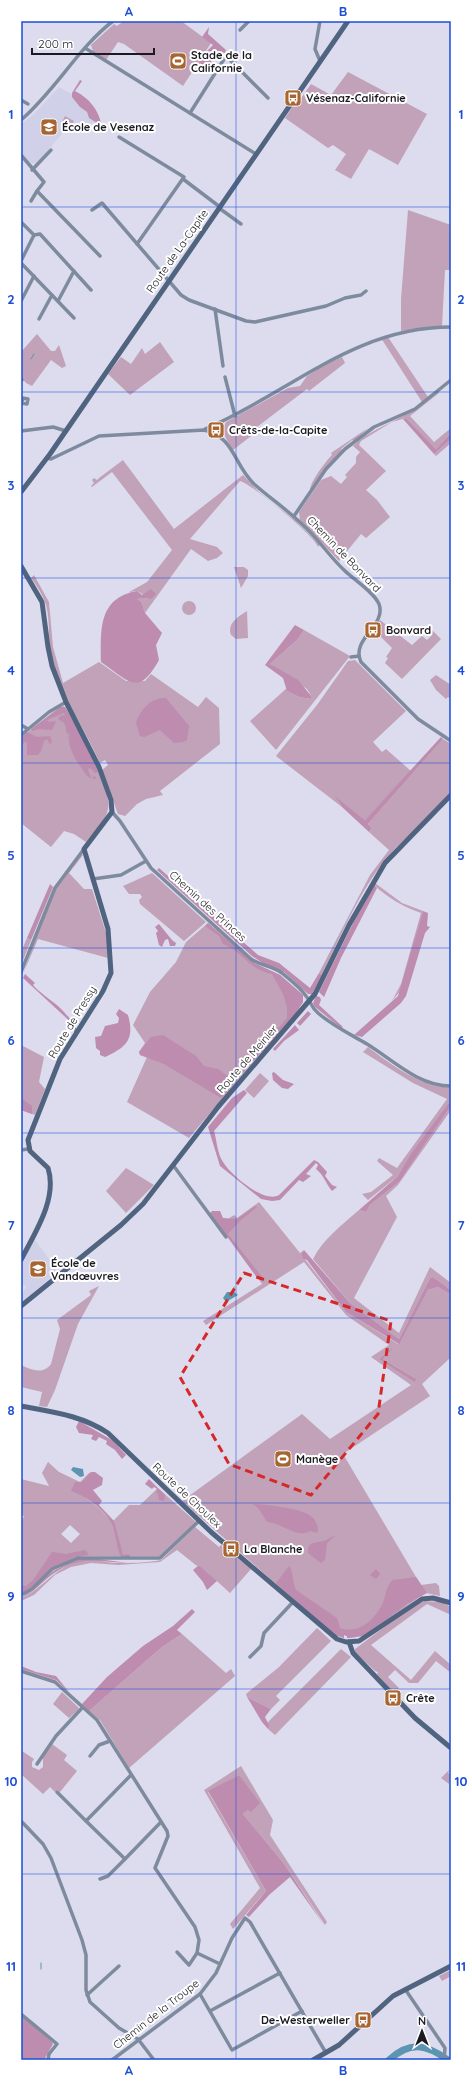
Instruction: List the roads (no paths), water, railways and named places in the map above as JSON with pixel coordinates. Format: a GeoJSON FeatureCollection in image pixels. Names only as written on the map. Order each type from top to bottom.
{"type":"FeatureCollection","features":[{"type":"Feature","properties":{"kind":"street"},"geometry":{"type":"LineString","coordinates":[[21,120],[46,96],[85,48],[113,21]]}},
{"type":"Feature","properties":{"kind":"street"},"geometry":{"type":"LineString","coordinates":[[240,30],[249,21]]}},
{"type":"Feature","properties":{"kind":"street"},"geometry":{"type":"LineString","coordinates":[[320,21],[315,49],[320,61]]}},
{"type":"Feature","properties":{"kind":"street","name":"Route de La-Capite"},"geometry":{"type":"LineString","coordinates":[[21,492],[66,431],[348,21]]}},
{"type":"Feature","properties":{"kind":"street"},"geometry":{"type":"LineString","coordinates":[[85,48],[256,154]]}},
{"type":"Feature","properties":{"kind":"street"},"geometry":{"type":"LineString","coordinates":[[190,112],[226,56],[268,98]]}},
{"type":"Feature","properties":{"kind":"street"},"geometry":{"type":"LineString","coordinates":[[21,100],[28,104]]}},
{"type":"Feature","properties":{"kind":"street"},"geometry":{"type":"LineString","coordinates":[[119,137],[184,177],[183,179],[241,224]]}},
{"type":"Feature","properties":{"kind":"street"},"geometry":{"type":"LineString","coordinates":[[32,170],[51,150]]}},
{"type":"Feature","properties":{"kind":"street"},"geometry":{"type":"LineString","coordinates":[[21,155],[32,170],[44,182],[30,201]]}},
{"type":"Feature","properties":{"kind":"street"},"geometry":{"type":"LineString","coordinates":[[137,244],[183,179]]}},
{"type":"Feature","properties":{"kind":"street"},"geometry":{"type":"LineString","coordinates":[[38,191],[100,256]]}},
{"type":"Feature","properties":{"kind":"street"},"geometry":{"type":"LineString","coordinates":[[92,210],[102,203],[168,282],[183,297],[246,321],[255,322],[326,306],[345,298],[361,295],[366,291]]}},
{"type":"Feature","properties":{"kind":"street"},"geometry":{"type":"LineString","coordinates":[[21,222],[34,235]]}},
{"type":"Feature","properties":{"kind":"street"},"geometry":{"type":"LineString","coordinates":[[34,235],[40,234],[91,290]]}},
{"type":"Feature","properties":{"kind":"street"},"geometry":{"type":"LineString","coordinates":[[34,235],[21,262],[74,318]]}},
{"type":"Feature","properties":{"kind":"street"},"geometry":{"type":"LineString","coordinates":[[58,301],[74,271]]}},
{"type":"Feature","properties":{"kind":"street"},"geometry":{"type":"LineString","coordinates":[[22,301],[34,276]]}},
{"type":"Feature","properties":{"kind":"street"},"geometry":{"type":"LineString","coordinates":[[39,319],[52,295]]}},
{"type":"Feature","properties":{"kind":"street"},"geometry":{"type":"LineString","coordinates":[[215,309],[223,366]]}},
{"type":"Feature","properties":{"kind":"street"},"geometry":{"type":"LineString","coordinates":[[204,430],[235,416],[296,381],[318,366],[376,339],[403,332],[451,327]]}},
{"type":"Feature","properties":{"kind":"street"},"geometry":{"type":"LineString","coordinates":[[225,377],[235,416]]}},
{"type":"Feature","properties":{"kind":"street"},"geometry":{"type":"LineString","coordinates":[[294,516],[326,469],[345,450],[374,428],[415,409],[451,380]]}},
{"type":"Feature","properties":{"kind":"street"},"geometry":{"type":"LineString","coordinates":[[47,458],[52,459],[99,436],[204,430],[220,435],[222,422]]}},
{"type":"Feature","properties":{"kind":"street"},"geometry":{"type":"LineString","coordinates":[[21,431],[53,427],[66,431]]}},
{"type":"Feature","properties":{"kind":"street","name":"Chemin de Bonvard"},"geometry":{"type":"LineString","coordinates":[[220,435],[246,476],[294,516],[317,539],[340,566],[378,603],[379,617],[361,645],[359,656]]}},
{"type":"Feature","properties":{"kind":"street","name":"Chemin des Princes"},"geometry":{"type":"LineString","coordinates":[[21,566],[23,576],[42,602],[50,660],[66,702],[99,767],[111,800],[112,812],[120,821],[146,861],[247,955],[261,966],[279,971],[302,991],[310,1001],[311,1006],[337,1028],[369,1046],[400,1067],[434,1084],[451,1086]]}},
{"type":"Feature","properties":{"kind":"street"},"geometry":{"type":"LineString","coordinates":[[352,656],[359,656],[364,665],[405,706],[425,724],[451,741]]}},
{"type":"Feature","properties":{"kind":"street"},"geometry":{"type":"LineString","coordinates":[[21,735],[49,712],[66,702]]}},
{"type":"Feature","properties":{"kind":"street"},"geometry":{"type":"LineString","coordinates":[[21,725],[28,729]]}},
{"type":"Feature","properties":{"kind":"street","name":"Route de Meinier"},"geometry":{"type":"LineString","coordinates":[[21,1306],[128,1219],[148,1198],[218,1106],[310,1001],[319,987],[349,925],[379,872],[400,847],[433,816],[451,795]]}},
{"type":"Feature","properties":{"kind":"street"},"geometry":{"type":"LineString","coordinates":[[21,972],[54,889],[112,812]]}},
{"type":"Feature","properties":{"kind":"street","name":"Route de Pressy"},"geometry":{"type":"LineString","coordinates":[[28,1149],[27,1143],[29,1136],[60,1059],[76,1031],[105,987],[111,970],[109,935],[84,849]]}},
{"type":"Feature","properties":{"kind":"street"},"geometry":{"type":"LineString","coordinates":[[93,879],[121,875],[146,861]]}},
{"type":"Feature","properties":{"kind":"street"},"geometry":{"type":"LineString","coordinates":[[73,1026],[76,1031]]}},
{"type":"Feature","properties":{"kind":"street"},"geometry":{"type":"LineString","coordinates":[[21,1150],[28,1149],[46,1166],[50,1185],[40,1221],[21,1260]]}},
{"type":"Feature","properties":{"kind":"street"},"geometry":{"type":"LineString","coordinates":[[172,1165],[226,1237]]}},
{"type":"Feature","properties":{"kind":"street","name":"Route de Choulex"},"geometry":{"type":"LineString","coordinates":[[21,1406],[67,1414],[89,1422],[103,1430],[120,1443],[140,1465],[199,1521],[331,1636],[339,1640],[349,1642]]}},
{"type":"Feature","properties":{"kind":"street"},"geometry":{"type":"LineString","coordinates":[[21,1595],[32,1589],[52,1569],[78,1558],[160,1558],[199,1521]]}},
{"type":"Feature","properties":{"kind":"street"},"geometry":{"type":"LineString","coordinates":[[451,1603],[434,1598],[419,1600],[363,1639],[349,1642],[352,1653],[415,1718],[451,1748]]}},
{"type":"Feature","properties":{"kind":"street"},"geometry":{"type":"LineString","coordinates":[[250,1657],[261,1646],[265,1632],[293,1602]]}},
{"type":"Feature","properties":{"kind":"street"},"geometry":{"type":"LineString","coordinates":[[21,1671],[55,1682],[97,1720],[167,1831],[168,1836],[155,1868],[151,1870]]}},
{"type":"Feature","properties":{"kind":"street"},"geometry":{"type":"LineString","coordinates":[[37,1764],[56,1736],[82,1708]]}},
{"type":"Feature","properties":{"kind":"street"},"geometry":{"type":"LineString","coordinates":[[90,1756],[99,1745],[110,1741]]}},
{"type":"Feature","properties":{"kind":"street"},"geometry":{"type":"LineString","coordinates":[[86,1821],[131,1776]]}},
{"type":"Feature","properties":{"kind":"street"},"geometry":{"type":"LineString","coordinates":[[57,1792],[125,1859]]}},
{"type":"Feature","properties":{"kind":"street"},"geometry":{"type":"LineString","coordinates":[[21,1821],[43,1844],[51,1858],[82,1940],[86,1955],[85,1980],[87,1995],[90,2002],[119,2028],[138,2039],[154,2060]]}},
{"type":"Feature","properties":{"kind":"street"},"geometry":{"type":"LineString","coordinates":[[100,1879],[108,1876],[161,1822]]}},
{"type":"Feature","properties":{"kind":"street"},"geometry":{"type":"LineString","coordinates":[[155,1868],[197,1931],[199,1942],[197,1954],[190,1967],[177,1952]]}},
{"type":"Feature","properties":{"kind":"street","name":"Chemin de la Troupe"},"geometry":{"type":"LineString","coordinates":[[112,2060],[138,2039],[200,1994],[213,1979],[238,1927],[245,1918],[250,1922],[280,1973]]}},
{"type":"Feature","properties":{"kind":"street"},"geometry":{"type":"LineString","coordinates":[[197,1954],[220,1964]]}},
{"type":"Feature","properties":{"kind":"street"},"geometry":{"type":"LineString","coordinates":[[87,1995],[119,1966]]}},
{"type":"Feature","properties":{"kind":"street"},"geometry":{"type":"LineString","coordinates":[[313,2060],[340,2045],[385,2002],[405,1989],[451,1966]]}},
{"type":"Feature","properties":{"kind":"street"},"geometry":{"type":"LineString","coordinates":[[210,2011],[280,1973],[326,2053]]}},
{"type":"Feature","properties":{"kind":"street"},"geometry":{"type":"LineString","coordinates":[[405,1989],[411,2001],[443,2045],[445,2054],[444,2060]]}},
{"type":"Feature","properties":{"kind":"street"},"geometry":{"type":"LineString","coordinates":[[200,1994],[232,2050],[302,2011]]}},
{"type":"Feature","properties":{"kind":"street"},"geometry":{"type":"LineString","coordinates":[[21,2014],[57,2044],[48,2060]]}},
{"type":"Feature","properties":{"kind":"water"},"geometry":{"type":"Polygon","coordinates":[[[227,1292],[234,1292],[238,1295],[226,1302],[223,1298],[227,1292]]]}},
{"type":"Feature","properties":{"kind":"water"},"geometry":{"type":"Polygon","coordinates":[[[73,1467],[83,1469],[84,1476],[80,1477],[71,1470],[73,1467]]]}},
{"type":"Feature","properties":{"kind":"waterway"},"geometry":{"type":"LineString","coordinates":[[31,359],[34,354]]}},
{"type":"Feature","properties":{"kind":"waterway"},"geometry":{"type":"LineString","coordinates":[[234,1287],[234,1292]]}},
{"type":"Feature","properties":{"kind":"waterway"},"geometry":{"type":"LineString","coordinates":[[41,1963],[41,1969]]}},
{"type":"Feature","properties":{"kind":"waterway"},"geometry":{"type":"LineString","coordinates":[[389,2060],[411,2047],[425,2048],[448,2060]]}},
{"type":"Feature","properties":{"kind":"place","name":"Stade de la Californie"},"geometry":{"type":"Point","coordinates":[178,61]}},
{"type":"Feature","properties":{"kind":"place","name":"Vésenaz-Californie"},"geometry":{"type":"Point","coordinates":[293,98]}},
{"type":"Feature","properties":{"kind":"place","name":"École de Vesenaz"},"geometry":{"type":"Point","coordinates":[49,127]}},
{"type":"Feature","properties":{"kind":"place","name":"Crêts-de-la-Capite"},"geometry":{"type":"Point","coordinates":[216,430]}},
{"type":"Feature","properties":{"kind":"place","name":"Bonvard"},"geometry":{"type":"Point","coordinates":[373,630]}},
{"type":"Feature","properties":{"kind":"place","name":"École de Vandœuvres"},"geometry":{"type":"Point","coordinates":[38,1269]}},
{"type":"Feature","properties":{"kind":"place","name":"Manège"},"geometry":{"type":"Point","coordinates":[283,1459]}},
{"type":"Feature","properties":{"kind":"place","name":"La Blanche"},"geometry":{"type":"Point","coordinates":[231,1549]}},
{"type":"Feature","properties":{"kind":"place","name":"Crête"},"geometry":{"type":"Point","coordinates":[393,1698]}},
{"type":"Feature","properties":{"kind":"place","name":"De-Westerweller"},"geometry":{"type":"Point","coordinates":[363,2020]}}]}
